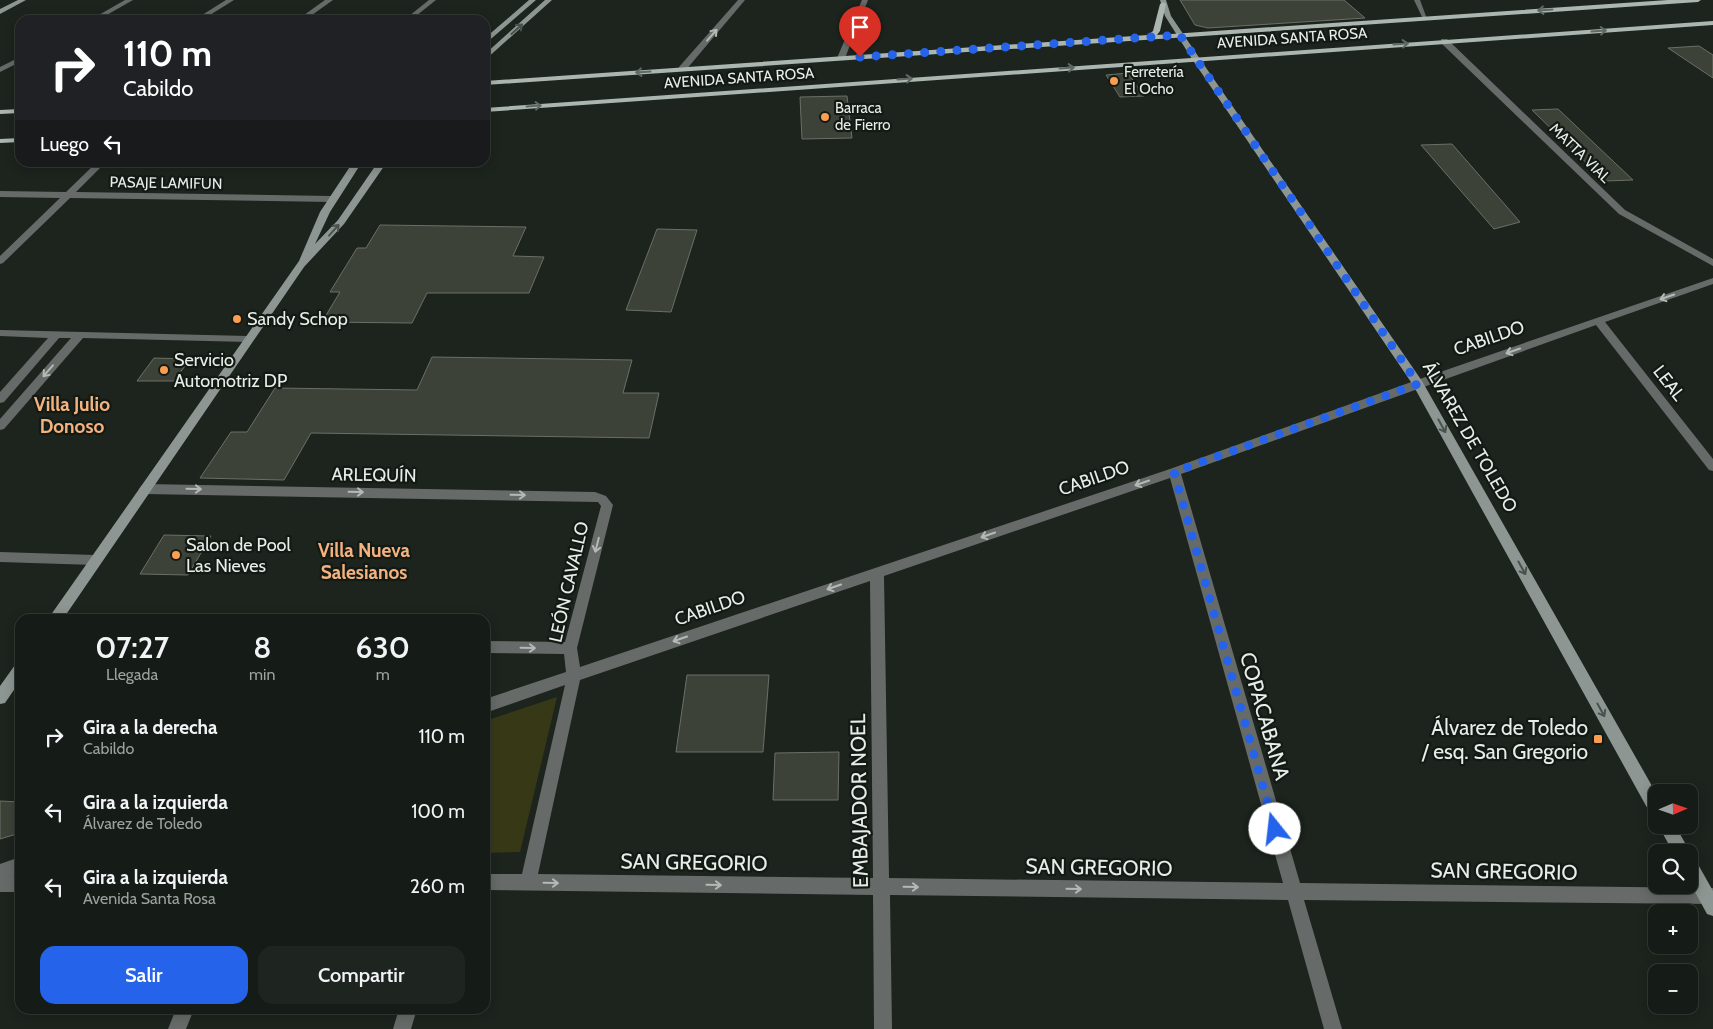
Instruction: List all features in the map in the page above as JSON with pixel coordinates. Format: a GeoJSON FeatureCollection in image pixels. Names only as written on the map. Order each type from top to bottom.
{"type":"FeatureCollection","features":[{"type":"Feature","properties":{"kind":"main road","name":"AVENIDA SANTA ROSA"},"geometry":{"type":"LineString","coordinates":[[490,83],[1698,0]]}},
{"type":"Feature","properties":{"kind":"main road"},"geometry":{"type":"LineString","coordinates":[[1152,37],[1156,31],[1163,2]]}},
{"type":"Feature","properties":{"kind":"main road","name":"AVENIDA SANTA ROSA"},"geometry":{"type":"LineString","coordinates":[[490,110],[1713,23]]}},
{"type":"Feature","properties":{"kind":"main road"},"geometry":{"type":"LineString","coordinates":[[0,112],[15,111]]}},
{"type":"Feature","properties":{"kind":"main road"},"geometry":{"type":"LineString","coordinates":[[0,141],[15,140]]}},
{"type":"Feature","properties":{"kind":"street"},"geometry":{"type":"LineString","coordinates":[[0,12],[23,0]]}},
{"type":"Feature","properties":{"kind":"street"},"geometry":{"type":"LineString","coordinates":[[102,15],[130,0]]}},
{"type":"Feature","properties":{"kind":"street"},"geometry":{"type":"LineString","coordinates":[[206,15],[231,0]]}},
{"type":"Feature","properties":{"kind":"street"},"geometry":{"type":"LineString","coordinates":[[308,15],[330,0]]}},
{"type":"Feature","properties":{"kind":"street"},"geometry":{"type":"LineString","coordinates":[[414,15],[433,0]]}},
{"type":"Feature","properties":{"kind":"street"},"geometry":{"type":"LineString","coordinates":[[490,38],[533,0]]}},
{"type":"Feature","properties":{"kind":"street"},"geometry":{"type":"LineString","coordinates":[[490,53],[549,0]]}},
{"type":"Feature","properties":{"kind":"street"},"geometry":{"type":"LineString","coordinates":[[682,69],[742,0]]}},
{"type":"Feature","properties":{"kind":"street"},"geometry":{"type":"LineString","coordinates":[[841,58],[865,0]]}},
{"type":"Feature","properties":{"kind":"street"},"geometry":{"type":"LineString","coordinates":[[1417,0],[1425,18]]}},
{"type":"Feature","properties":{"kind":"street","name":"ÁLVAREZ DE TOLEDO"},"geometry":{"type":"LineString","coordinates":[[1163,2],[1168,16],[1196,59],[1418,384],[1648,794]]}},
{"type":"Feature","properties":{"kind":"street","name":"MATTA VIAL"},"geometry":{"type":"LineString","coordinates":[[1444,41],[1622,212],[1713,263]]}},
{"type":"Feature","properties":{"kind":"street"},"geometry":{"type":"LineString","coordinates":[[0,70],[15,62]]}},
{"type":"Feature","properties":{"kind":"street"},"geometry":{"type":"LineString","coordinates":[[0,261],[97,167]]}},
{"type":"Feature","properties":{"kind":"street"},"geometry":{"type":"LineString","coordinates":[[301,265],[312,238],[332,199],[354,167]]}},
{"type":"Feature","properties":{"kind":"street"},"geometry":{"type":"LineString","coordinates":[[58,614],[301,265],[341,222],[380,167]]}},
{"type":"Feature","properties":{"kind":"street","name":"PASAJE LAMIFUN"},"geometry":{"type":"LineString","coordinates":[[0,194],[332,199]]}},
{"type":"Feature","properties":{"kind":"street"},"geometry":{"type":"LineString","coordinates":[[0,247],[14,247]]}},
{"type":"Feature","properties":{"kind":"street","name":"CABILDO"},"geometry":{"type":"LineString","coordinates":[[490,704],[1174,472],[1713,281]]}},
{"type":"Feature","properties":{"kind":"street","name":"LEAL"},"geometry":{"type":"LineString","coordinates":[[1598,321],[1713,467]]}},
{"type":"Feature","properties":{"kind":"street"},"geometry":{"type":"LineString","coordinates":[[0,332],[248,339]]}},
{"type":"Feature","properties":{"kind":"street"},"geometry":{"type":"LineString","coordinates":[[0,399],[57,334]]}},
{"type":"Feature","properties":{"kind":"street"},"geometry":{"type":"LineString","coordinates":[[0,426],[80,335]]}},
{"type":"Feature","properties":{"kind":"street","name":"COPACABANA"},"geometry":{"type":"LineString","coordinates":[[1174,472],[1333,1029]]}},
{"type":"Feature","properties":{"kind":"street","name":"ARLEQUÍN"},"geometry":{"type":"LineString","coordinates":[[145,489],[595,497],[602,499]]}},
{"type":"Feature","properties":{"kind":"street","name":"LEÓN CAVALLO"},"geometry":{"type":"LineString","coordinates":[[574,676],[570,648],[607,505],[602,499]]}},
{"type":"Feature","properties":{"kind":"street"},"geometry":{"type":"LineString","coordinates":[[0,557],[95,560]]}},
{"type":"Feature","properties":{"kind":"street","name":"EMBAJADOR NOEL"},"geometry":{"type":"LineString","coordinates":[[878,572],[883,1029]]}},
{"type":"Feature","properties":{"kind":"street"},"geometry":{"type":"LineString","coordinates":[[490,647],[570,648]]}},
{"type":"Feature","properties":{"kind":"street"},"geometry":{"type":"LineString","coordinates":[[0,698],[15,676]]}},
{"type":"Feature","properties":{"kind":"street"},"geometry":{"type":"LineString","coordinates":[[528,882],[574,676]]}},
{"type":"Feature","properties":{"kind":"street"},"geometry":{"type":"LineString","coordinates":[[0,872],[15,867]]}},
{"type":"Feature","properties":{"kind":"street"},"geometry":{"type":"LineString","coordinates":[[1698,879],[1711,900]]}},
{"type":"Feature","properties":{"kind":"street","name":"SAN GREGORIO"},"geometry":{"type":"LineString","coordinates":[[490,882],[1294,891],[1711,900]]}},
{"type":"Feature","properties":{"kind":"street"},"geometry":{"type":"LineString","coordinates":[[0,884],[15,884]]}},
{"type":"Feature","properties":{"kind":"street"},"geometry":{"type":"LineString","coordinates":[[177,1029],[183,1014]]}},
{"type":"Feature","properties":{"kind":"street"},"geometry":{"type":"LineString","coordinates":[[402,1029],[406,1014]]}},
{"type":"Feature","properties":{"kind":"green space"},"geometry":{"type":"Polygon","coordinates":[[[557,697],[520,852],[490,853],[490,719],[557,697]]]}},
{"type":"Feature","properties":{"kind":"building"},"geometry":{"type":"Polygon","coordinates":[[[1180,0],[1344,0],[1365,18],[1208,28],[1195,25],[1180,0]]]}},
{"type":"Feature","properties":{"kind":"building"},"geometry":{"type":"Polygon","coordinates":[[[1699,46],[1713,55],[1713,78],[1668,48],[1699,46]]]}},
{"type":"Feature","properties":{"kind":"building","name":"Ferretería El Ocho"},"geometry":{"type":"Polygon","coordinates":[[[1128,73],[1144,96],[1120,97],[1106,75],[1128,73]]]}},
{"type":"Feature","properties":{"kind":"building","name":"Barraca de Fierro"},"geometry":{"type":"Polygon","coordinates":[[[847,96],[852,138],[802,139],[800,97],[847,96]]]}},
{"type":"Feature","properties":{"kind":"building"},"geometry":{"type":"Polygon","coordinates":[[[1558,109],[1633,180],[1605,181],[1532,110],[1558,109]]]}},
{"type":"Feature","properties":{"kind":"building"},"geometry":{"type":"Polygon","coordinates":[[[1452,144],[1520,222],[1494,229],[1421,145],[1452,144]]]}},
{"type":"Feature","properties":{"kind":"building"},"geometry":{"type":"Polygon","coordinates":[[[380,225],[526,227],[513,256],[544,257],[529,293],[427,293],[412,323],[322,322],[340,292],[330,292],[357,248],[366,248],[380,225]]]}},
{"type":"Feature","properties":{"kind":"building"},"geometry":{"type":"Polygon","coordinates":[[[657,229],[697,230],[671,312],[626,310],[657,229]]]}},
{"type":"Feature","properties":{"kind":"building"},"geometry":{"type":"Polygon","coordinates":[[[432,357],[632,360],[623,393],[659,393],[649,438],[311,433],[284,480],[200,478],[231,432],[247,432],[275,388],[417,390],[432,357]]]}},
{"type":"Feature","properties":{"kind":"building","name":"Servicio Automotriz DP"},"geometry":{"type":"Polygon","coordinates":[[[154,358],[190,359],[174,381],[137,381],[154,358]]]}},
{"type":"Feature","properties":{"kind":"building","name":"Salon de Pool Las Nieves"},"geometry":{"type":"Polygon","coordinates":[[[164,535],[211,536],[188,575],[140,574],[164,535]]]}},
{"type":"Feature","properties":{"kind":"building"},"geometry":{"type":"Polygon","coordinates":[[[687,675],[769,675],[763,752],[676,752],[687,675]]]}},
{"type":"Feature","properties":{"kind":"building"},"geometry":{"type":"Polygon","coordinates":[[[839,752],[838,800],[773,800],[775,753],[839,752]]]}},
{"type":"Feature","properties":{"kind":"building"},"geometry":{"type":"Polygon","coordinates":[[[0,801],[15,802],[15,834],[0,839],[0,801]]]}},
{"type":"Feature","properties":{"kind":"place","name":"Ferretería El Ocho"},"geometry":{"type":"Point","coordinates":[1114,81]}},
{"type":"Feature","properties":{"kind":"place","name":"Barraca de Fierro"},"geometry":{"type":"Point","coordinates":[825,117]}},
{"type":"Feature","properties":{"kind":"place","name":"Sandy Schop"},"geometry":{"type":"Point","coordinates":[237,319]}},
{"type":"Feature","properties":{"kind":"place","name":"Servicio Automotriz DP"},"geometry":{"type":"Point","coordinates":[164,370]}},
{"type":"Feature","properties":{"kind":"place","name":"Salon de Pool Las Nieves"},"geometry":{"type":"Point","coordinates":[176,555]}},
{"type":"Feature","properties":{"kind":"place","name":"Álvarez de Toledo / esq. San Gregorio"},"geometry":{"type":"Point","coordinates":[1598,739]}},
{"type":"Feature","properties":{"kind":"district","name":"Villa Julio Donoso"},"geometry":{"type":"Point","coordinates":[72,415]}},
{"type":"Feature","properties":{"kind":"district","name":"Villa Nueva Salesianos"},"geometry":{"type":"Point","coordinates":[364,561]}},
{"type":"Feature","properties":{"kind":"route"},"geometry":{"type":"LineString","coordinates":[[860,57],[1180,35],[1418,384],[1174,472],[1275,829]]}}]}
